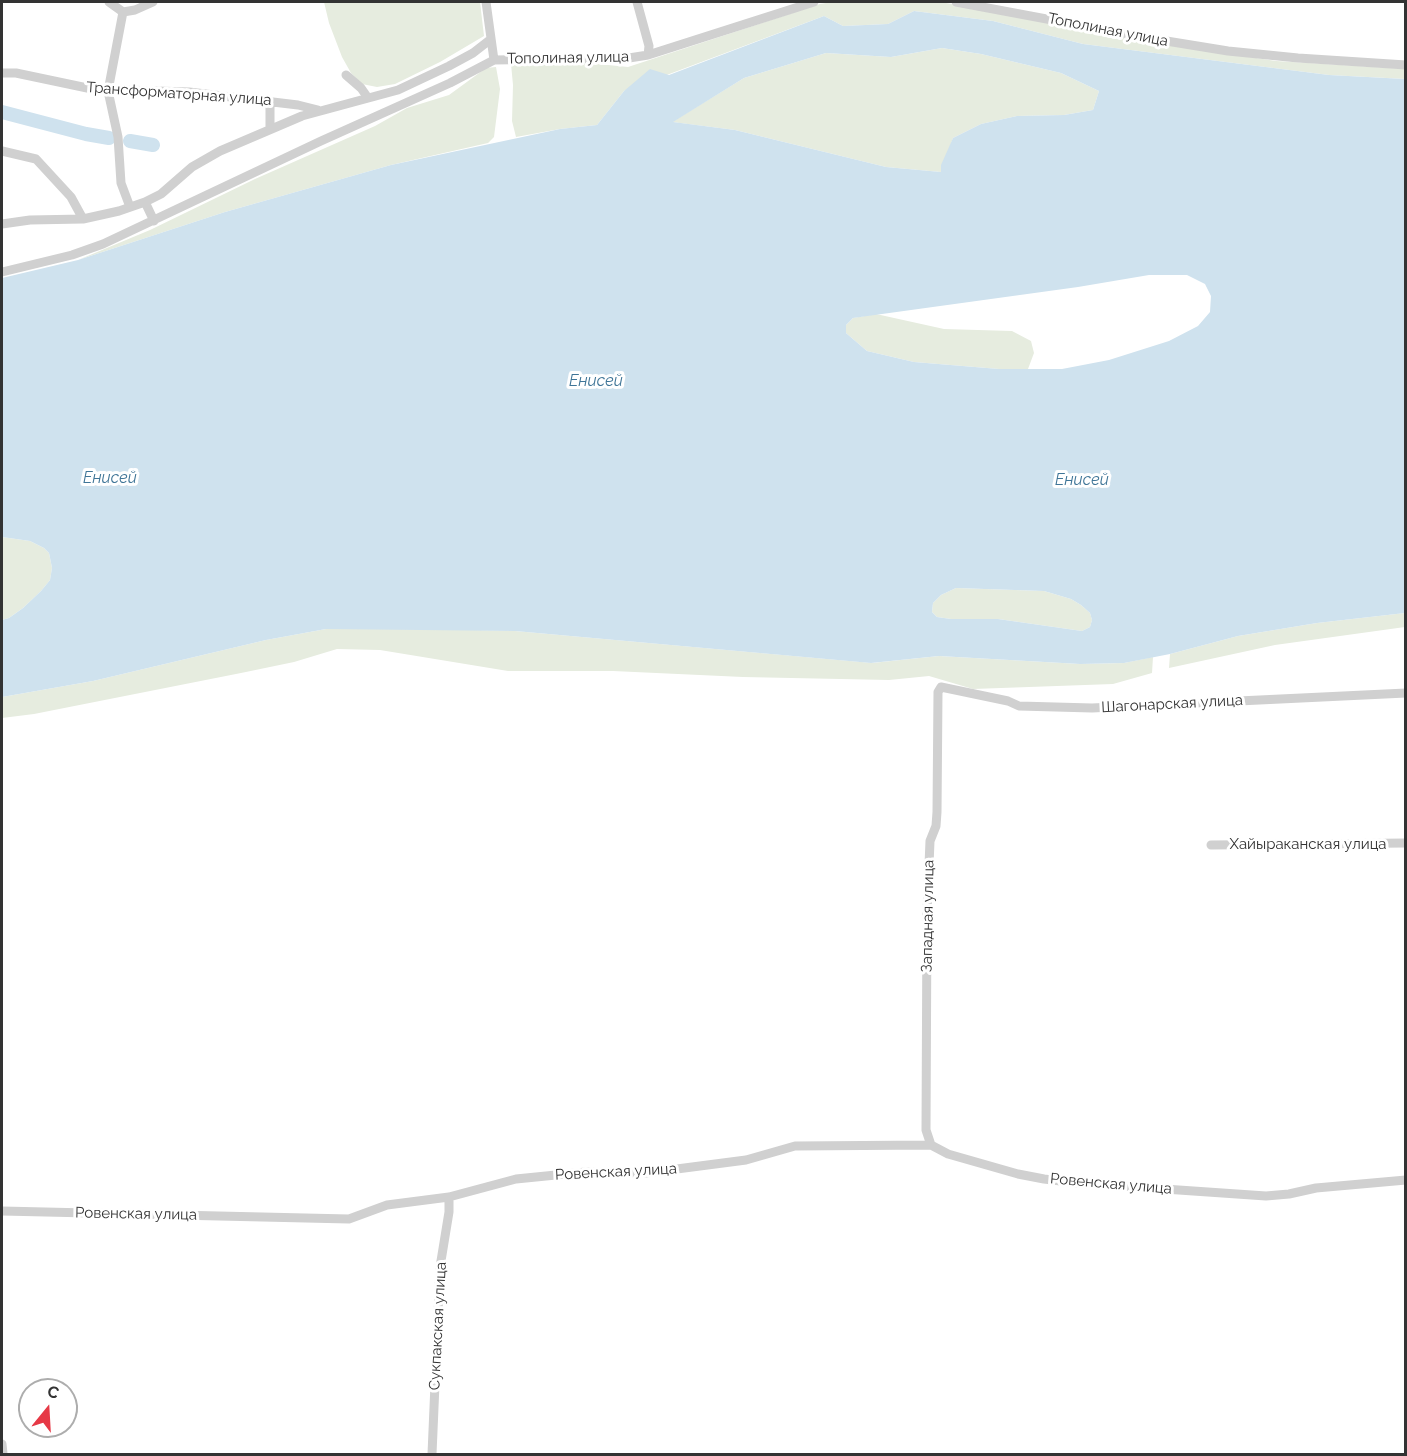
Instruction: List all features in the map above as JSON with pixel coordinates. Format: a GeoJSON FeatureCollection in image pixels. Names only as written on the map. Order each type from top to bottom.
{"type":"FeatureCollection","features":[{"type":"Feature","properties":{"kind":"street"},"geometry":{"type":"LineString","coordinates":[[109,2],[123,12],[135,10],[153,2]]}},
{"type":"Feature","properties":{"kind":"street"},"geometry":{"type":"LineString","coordinates":[[2,272],[82,251],[154,221],[321,141],[450,83],[494,60],[486,2]]}},
{"type":"Feature","properties":{"kind":"street"},"geometry":{"type":"LineString","coordinates":[[636,2],[649,46],[648,55]]}},
{"type":"Feature","properties":{"kind":"street","name":"Тополиная улица"},"geometry":{"type":"LineString","coordinates":[[494,60],[629,58],[648,55],[814,2]]}},
{"type":"Feature","properties":{"kind":"street","name":"Тополиная улица"},"geometry":{"type":"LineString","coordinates":[[956,2],[1148,38],[1260,55],[1406,65]]}},
{"type":"Feature","properties":{"kind":"street"},"geometry":{"type":"LineString","coordinates":[[123,12],[108,91],[116,127],[122,183],[130,207]]}},
{"type":"Feature","properties":{"kind":"street"},"geometry":{"type":"LineString","coordinates":[[2,224],[30,220],[83,219],[120,211],[145,202],[161,194],[192,166],[220,150],[282,123],[320,110],[398,90],[449,66],[491,39]]}},
{"type":"Feature","properties":{"kind":"street","name":"Трансформаторная улица"},"geometry":{"type":"LineString","coordinates":[[2,73],[16,73],[108,91],[189,92],[297,105],[320,110]]}},
{"type":"Feature","properties":{"kind":"street"},"geometry":{"type":"LineString","coordinates":[[346,75],[361,88],[368,98]]}},
{"type":"Feature","properties":{"kind":"street"},"geometry":{"type":"LineString","coordinates":[[270,102],[270,129]]}},
{"type":"Feature","properties":{"kind":"street"},"geometry":{"type":"LineString","coordinates":[[2,151],[36,159],[71,197],[83,219]]}},
{"type":"Feature","properties":{"kind":"street"},"geometry":{"type":"LineString","coordinates":[[145,202],[154,221]]}},
{"type":"Feature","properties":{"kind":"street","name":"Шагонарская улица"},"geometry":{"type":"LineString","coordinates":[[941,687],[1008,701],[1019,706],[1092,708],[1406,693]]}},
{"type":"Feature","properties":{"kind":"street","name":"Западная улица"},"geometry":{"type":"LineString","coordinates":[[931,1145],[926,1130],[927,913],[930,841],[936,826],[937,812],[938,693],[941,687]]}},
{"type":"Feature","properties":{"kind":"street","name":"Хайыраканская улица"},"geometry":{"type":"LineString","coordinates":[[1211,845],[1406,843]]}},
{"type":"Feature","properties":{"kind":"street","name":"Ровенская улица"},"geometry":{"type":"LineString","coordinates":[[2,1211],[349,1219],[387,1205],[449,1197],[516,1179],[586,1172],[646,1173],[746,1160],[795,1146],[931,1145],[948,1154],[1018,1174],[1077,1184],[1266,1196],[1316,1188],[1406,1180]]}},
{"type":"Feature","properties":{"kind":"street","name":"Сукпакская улица"},"geometry":{"type":"LineString","coordinates":[[432,1455],[440,1267],[449,1212],[449,1197]]}},
{"type":"Feature","properties":{"kind":"street"},"geometry":{"type":"LineString","coordinates":[[2,1444],[3,1455]]}},
{"type":"Feature","properties":{"kind":"shaded area"},"geometry":{"type":"Polygon","coordinates":[[[324,2],[480,2],[484,36],[440,62],[395,84],[377,87],[362,84],[351,73],[342,57],[324,2]]]}},
{"type":"Feature","properties":{"kind":"shaded area"},"geometry":{"type":"Polygon","coordinates":[[[832,2],[941,2],[1143,41],[1276,61],[1405,69],[1406,79],[1329,75],[1083,44],[993,21],[914,11],[888,24],[843,26],[824,16],[624,91],[597,125],[516,137],[512,121],[511,64],[568,61],[628,67],[832,2]]]}},
{"type":"Feature","properties":{"kind":"shaded area"},"geometry":{"type":"Polygon","coordinates":[[[942,48],[981,54],[1061,73],[1099,91],[1093,110],[1064,115],[1017,116],[981,124],[953,138],[941,172],[886,167],[735,130],[672,122],[744,78],[826,53],[891,57],[942,48]]]}},
{"type":"Feature","properties":{"kind":"shaded area"},"geometry":{"type":"Polygon","coordinates":[[[496,67],[500,89],[494,137],[488,143],[391,165],[225,212],[78,260],[150,230],[255,179],[375,126],[407,108],[449,95],[486,68],[496,67]]]}},
{"type":"Feature","properties":{"kind":"shaded area"},"geometry":{"type":"Polygon","coordinates":[[[876,314],[944,329],[1012,331],[1031,341],[1034,353],[1028,369],[999,369],[914,362],[867,351],[846,333],[846,325],[853,318],[876,314]]]}},
{"type":"Feature","properties":{"kind":"shaded area"},"geometry":{"type":"Polygon","coordinates":[[[2,537],[30,541],[44,548],[49,553],[52,568],[50,580],[41,591],[23,608],[2,620],[2,537]]]}},
{"type":"Feature","properties":{"kind":"shaded area"},"geometry":{"type":"Polygon","coordinates":[[[956,588],[1044,591],[1071,599],[1081,605],[1090,613],[1092,620],[1090,627],[1082,631],[998,619],[937,617],[932,612],[933,603],[941,595],[956,588]]]}},
{"type":"Feature","properties":{"kind":"shaded area"},"geometry":{"type":"Polygon","coordinates":[[[1405,613],[1405,627],[1275,645],[1169,668],[1170,654],[1238,636],[1317,623],[1405,613]]]}},
{"type":"Feature","properties":{"kind":"shaded area"},"geometry":{"type":"Polygon","coordinates":[[[326,629],[515,631],[872,663],[939,656],[1080,664],[1124,663],[1153,657],[1152,673],[1113,684],[973,689],[929,676],[889,680],[613,671],[508,671],[380,650],[337,649],[294,662],[241,673],[34,714],[2,718],[2,697],[93,681],[266,640],[326,629]]]}},
{"type":"Feature","properties":{"kind":"water","name":"Енисей"},"geometry":{"type":"Polygon","coordinates":[[[914,11],[993,21],[1083,44],[1329,75],[1405,79],[1405,613],[1317,623],[1238,636],[1170,654],[1124,663],[1080,664],[939,656],[871,663],[515,631],[326,629],[266,640],[93,681],[2,697],[2,620],[23,608],[41,591],[50,580],[52,568],[49,553],[44,548],[30,541],[2,537],[2,278],[78,260],[225,212],[391,165],[560,129],[597,125],[624,91],[650,69],[669,75],[824,16],[843,26],[888,24],[914,11]],[[942,48],[891,57],[826,53],[744,78],[673,122],[735,130],[886,167],[941,172],[941,165],[953,138],[981,124],[1017,116],[1064,115],[1093,110],[1099,91],[1061,73],[981,54],[942,48]],[[1149,275],[853,318],[846,325],[846,333],[867,351],[914,362],[999,369],[1062,369],[1109,360],[1169,341],[1198,326],[1210,312],[1211,296],[1205,284],[1187,275],[1149,275]],[[956,588],[941,595],[933,603],[932,612],[937,617],[998,619],[1082,631],[1090,627],[1092,620],[1090,613],[1081,605],[1071,599],[1044,591],[956,588]]]}},
{"type":"Feature","properties":{"kind":"waterway"},"geometry":{"type":"LineString","coordinates":[[2,112],[109,138]]}},
{"type":"Feature","properties":{"kind":"waterway"},"geometry":{"type":"LineString","coordinates":[[130,141],[153,145]]}}]}
